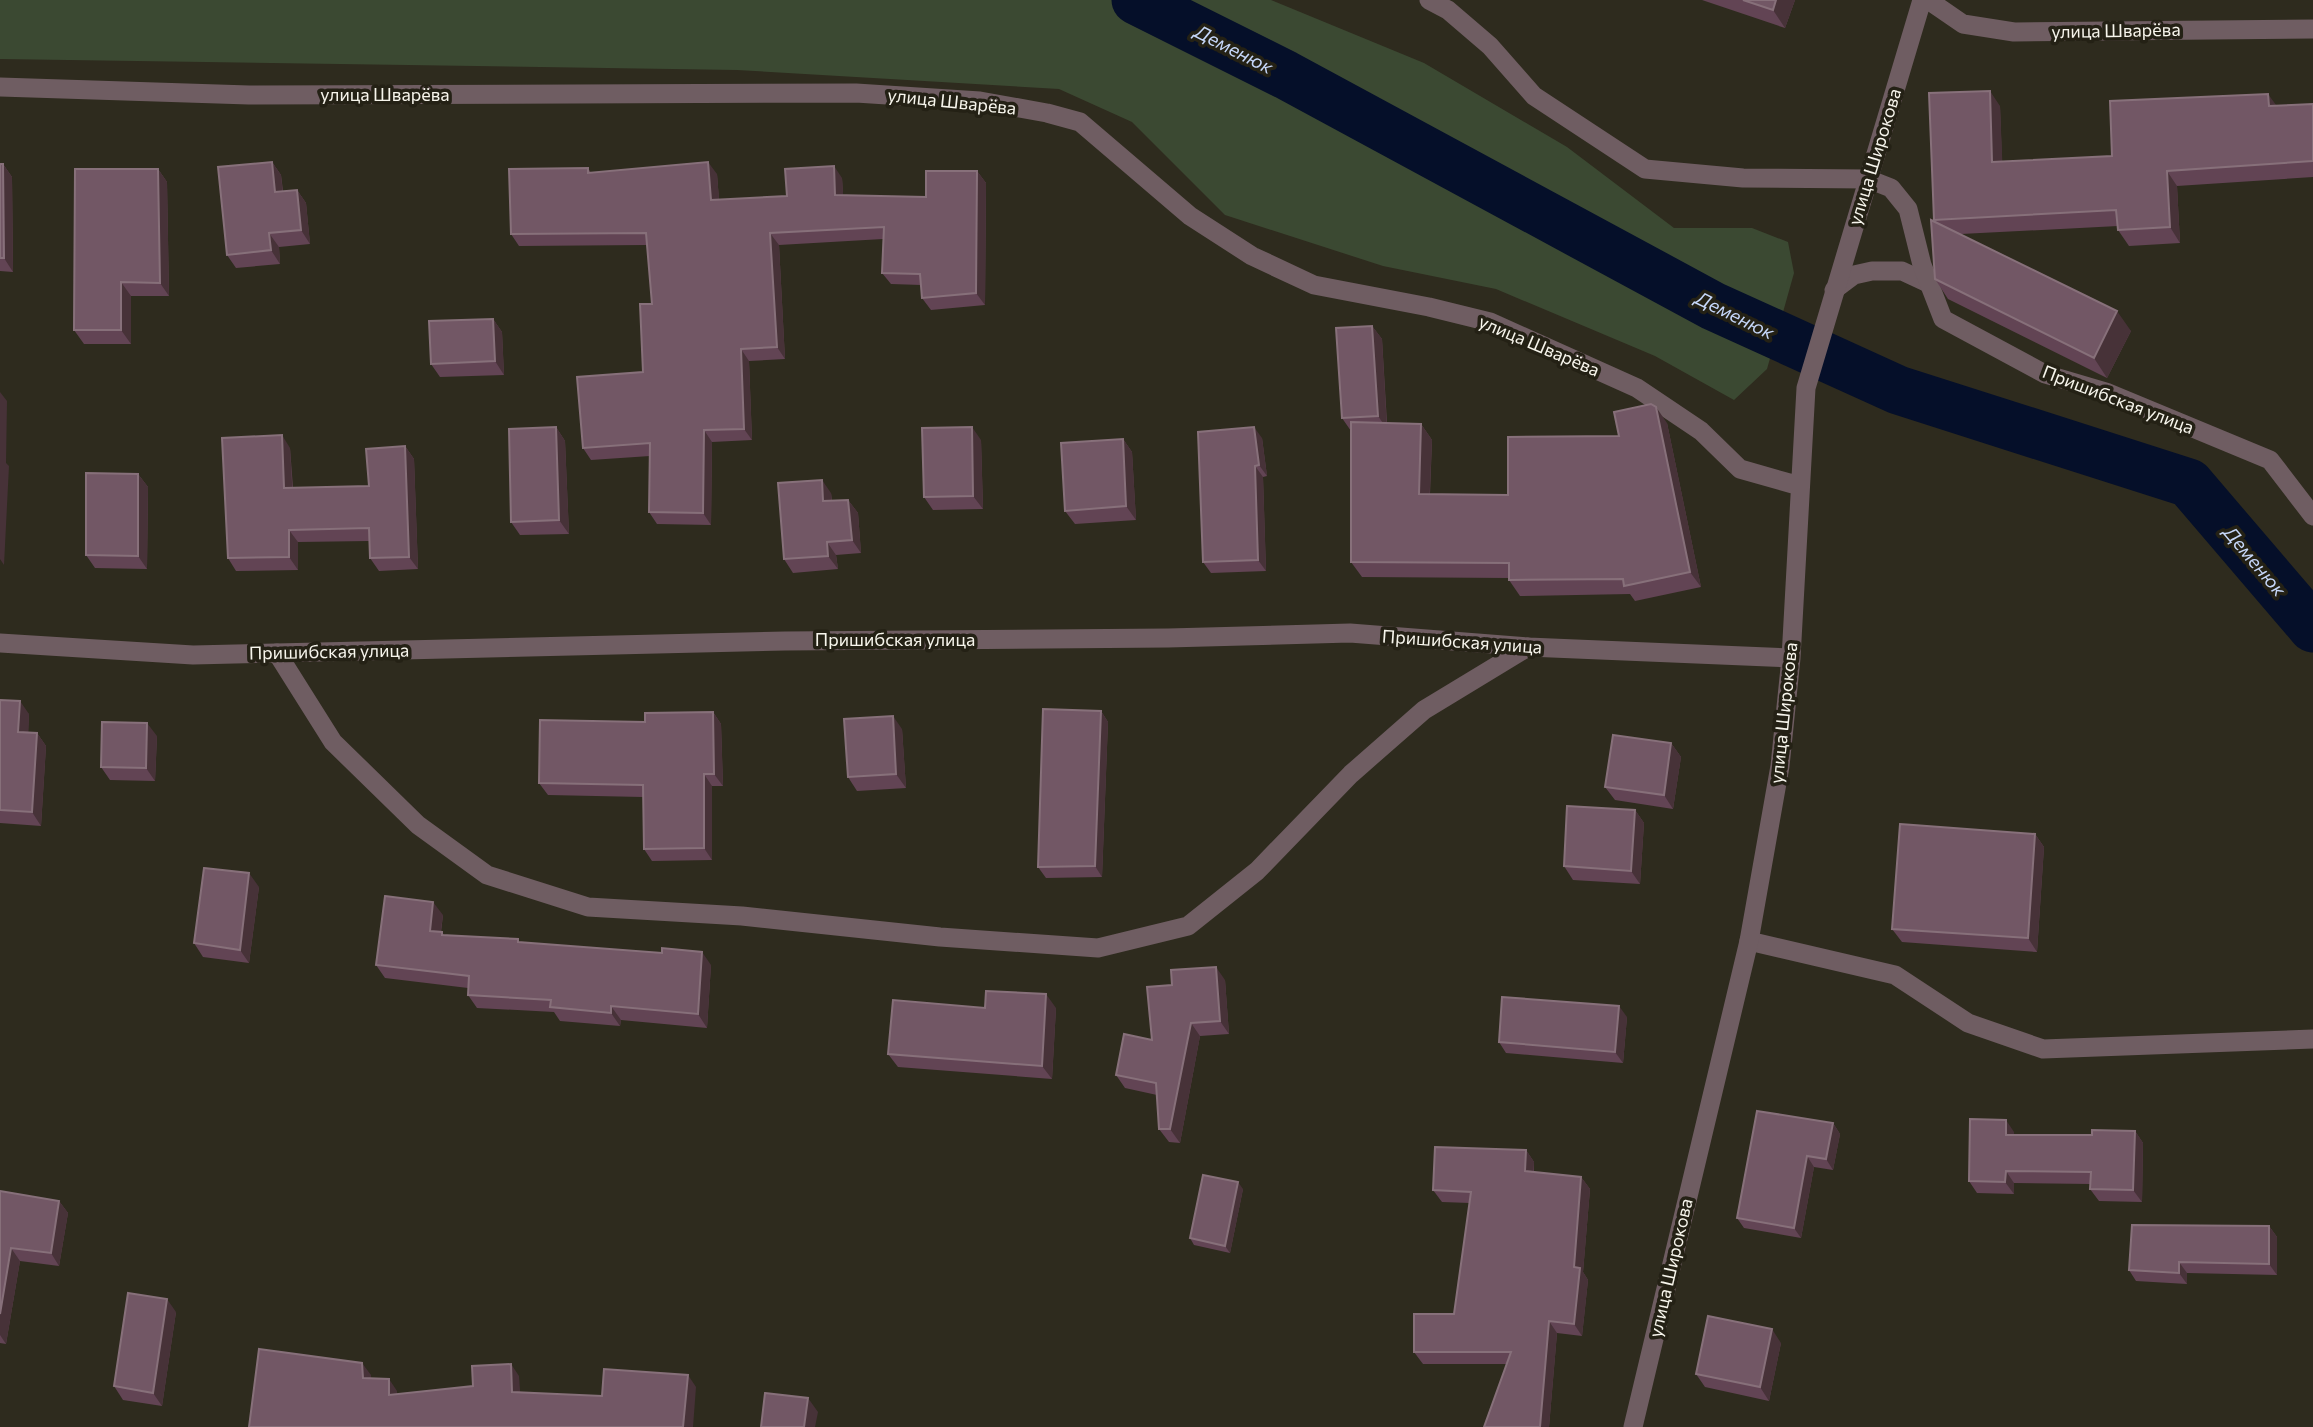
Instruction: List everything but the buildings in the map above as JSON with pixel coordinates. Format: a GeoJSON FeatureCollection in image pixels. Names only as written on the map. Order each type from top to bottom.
{"type":"FeatureCollection","features":[{"type":"Feature","properties":{"kind":"street"},"geometry":{"type":"LineString","coordinates":[[1429,0],[1448,10],[1490,46],[1534,96],[1645,169],[1742,178],[1868,179]]}},
{"type":"Feature","properties":{"kind":"street","name":"улица Широкова"},"geometry":{"type":"LineString","coordinates":[[1633,1427],[1749,941],[1780,766],[1791,658],[1806,388],[1922,0]]}},
{"type":"Feature","properties":{"kind":"street","name":"улица Шварёва"},"geometry":{"type":"LineString","coordinates":[[1928,0],[1963,24],[2014,32],[2313,29]]}},
{"type":"Feature","properties":{"kind":"street","name":"улица Шварёва"},"geometry":{"type":"LineString","coordinates":[[0,87],[249,95],[856,93],[981,101],[1047,113],[1080,122],[1190,216],[1252,256],[1314,285],[1429,307],[1490,322],[1637,388],[1701,431],[1740,469],[1800,486]]}},
{"type":"Feature","properties":{"kind":"street","name":"Пришибская улица"},"geometry":{"type":"LineString","coordinates":[[1868,179],[1891,188],[1908,209],[1922,265],[1943,319],[2045,374],[2106,392],[2270,460],[2313,516]]}},
{"type":"Feature","properties":{"kind":"street"},"geometry":{"type":"LineString","coordinates":[[1834,290],[1854,275],[1872,271],[1902,271],[1930,284]]}},
{"type":"Feature","properties":{"kind":"street","name":"Пришибская улица"},"geometry":{"type":"LineString","coordinates":[[0,643],[193,655],[785,641],[1168,638],[1350,633],[1528,648],[1791,658]]}},
{"type":"Feature","properties":{"kind":"street"},"geometry":{"type":"LineString","coordinates":[[277,653],[333,742],[418,825],[487,875],[588,907],[742,915],[940,937],[1098,948],[1188,926],[1257,871],[1351,774],[1424,709],[1528,648]]}},
{"type":"Feature","properties":{"kind":"street"},"geometry":{"type":"LineString","coordinates":[[1749,941],[1895,975],[1968,1023],[2043,1049],[2313,1039]]}},
{"type":"Feature","properties":{"kind":"green space"},"geometry":{"type":"Polygon","coordinates":[[[0,0],[1271,0],[1424,63],[1567,147],[1674,228],[1752,228],[1788,242],[1794,273],[1767,369],[1734,400],[1655,356],[1496,289],[1383,266],[1225,215],[1132,122],[1059,89],[737,70],[0,59],[0,0]]]}},
{"type":"Feature","properties":{"kind":"waterway","name":"Деменюк"},"geometry":{"type":"LineString","coordinates":[[1136,0],[1286,75],[1713,306],[1898,390],[2189,483],[2313,628]]}}]}
